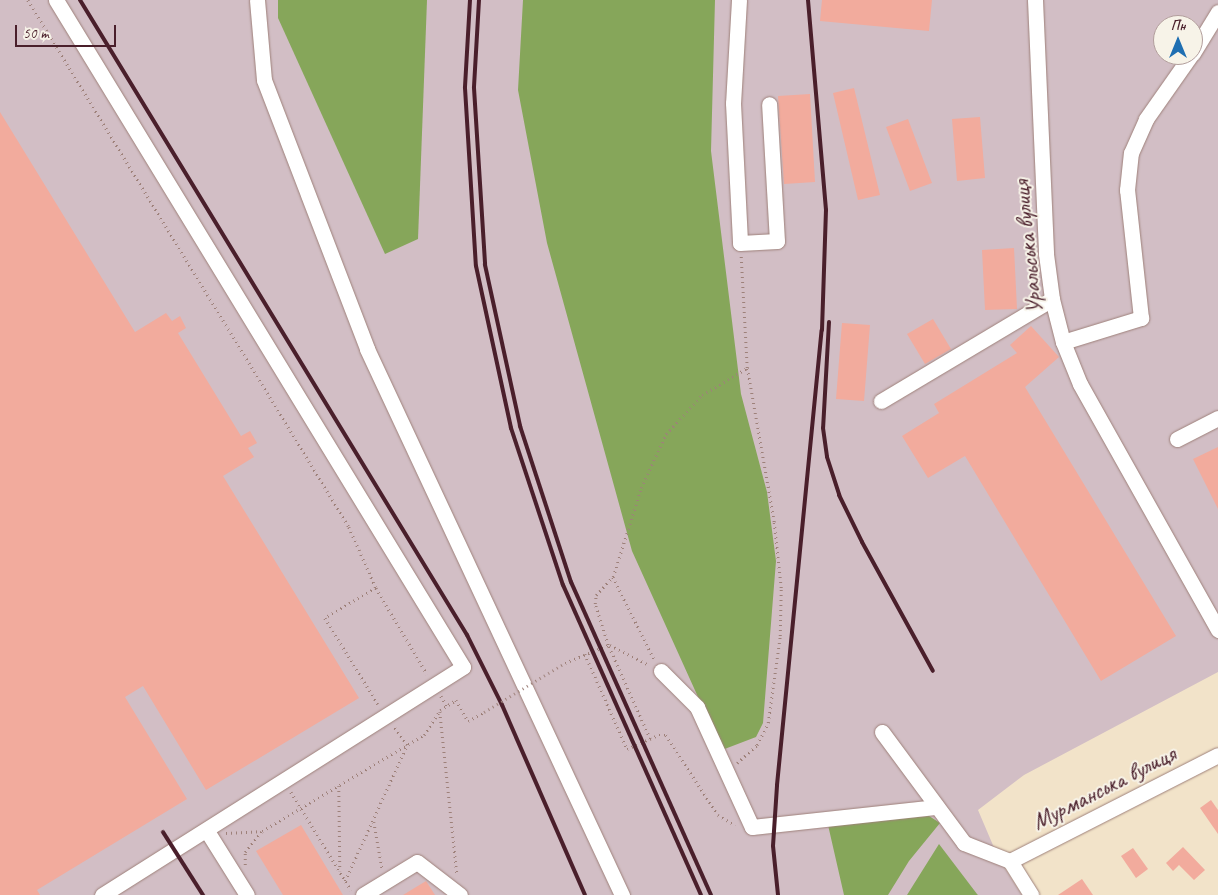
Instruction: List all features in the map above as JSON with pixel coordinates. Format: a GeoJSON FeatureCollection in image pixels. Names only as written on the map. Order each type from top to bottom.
{"type":"FeatureCollection","features":[{"type":"Feature","properties":{"kind":"street"},"geometry":{"type":"LineString","coordinates":[[56,0],[463,667],[207,831],[102,895]]}},
{"type":"Feature","properties":{"kind":"street"},"geometry":{"type":"LineString","coordinates":[[257,0],[264,80],[367,349],[622,895]]}},
{"type":"Feature","properties":{"kind":"street"},"geometry":{"type":"LineString","coordinates":[[738,0],[733,103],[740,242],[777,240],[769,104]]}},
{"type":"Feature","properties":{"kind":"street","name":"Уральська вулиця"},"geometry":{"type":"LineString","coordinates":[[1035,0],[1046,254],[1052,299],[1063,342],[1080,384],[1218,630]]}},
{"type":"Feature","properties":{"kind":"street"},"geometry":{"type":"LineString","coordinates":[[1203,36],[1218,12]]}},
{"type":"Feature","properties":{"kind":"street"},"geometry":{"type":"LineString","coordinates":[[1063,342],[1141,318],[1127,190],[1131,153],[1146,119],[1184,65]]}},
{"type":"Feature","properties":{"kind":"street"},"geometry":{"type":"LineString","coordinates":[[881,401],[1052,299]]}},
{"type":"Feature","properties":{"kind":"street"},"geometry":{"type":"LineString","coordinates":[[1177,439],[1218,418]]}},
{"type":"Feature","properties":{"kind":"street"},"geometry":{"type":"LineString","coordinates":[[661,671],[697,708],[752,828],[937,807]]}},
{"type":"Feature","properties":{"kind":"street"},"geometry":{"type":"LineString","coordinates":[[882,732],[964,843],[1010,861],[1031,895]]}},
{"type":"Feature","properties":{"kind":"street","name":"Мурманська вулиця"},"geometry":{"type":"LineString","coordinates":[[1010,861],[1218,755]]}},
{"type":"Feature","properties":{"kind":"street"},"geometry":{"type":"LineString","coordinates":[[207,831],[247,895]]}},
{"type":"Feature","properties":{"kind":"street"},"geometry":{"type":"LineString","coordinates":[[363,895],[417,862],[460,895]]}},
{"type":"Feature","properties":{"kind":"path"},"geometry":{"type":"LineString","coordinates":[[28,0],[349,527],[376,588],[447,706]]}},
{"type":"Feature","properties":{"kind":"path"},"geometry":{"type":"LineString","coordinates":[[727,772],[757,745],[764,734],[780,636],[781,588],[774,522],[747,368],[740,242]]}},
{"type":"Feature","properties":{"kind":"path"},"geometry":{"type":"LineString","coordinates":[[650,739],[608,645],[595,604],[596,595],[613,577],[642,488],[666,434],[702,395],[747,368]]}},
{"type":"Feature","properties":{"kind":"path"},"geometry":{"type":"LineString","coordinates":[[613,577],[661,671]]}},
{"type":"Feature","properties":{"kind":"path"},"geometry":{"type":"LineString","coordinates":[[376,588],[325,618],[380,706]]}},
{"type":"Feature","properties":{"kind":"path"},"geometry":{"type":"LineString","coordinates":[[245,868],[245,852],[262,831],[424,734],[440,710],[456,700],[468,721],[565,663],[608,645],[661,671]]}},
{"type":"Feature","properties":{"kind":"path"},"geometry":{"type":"LineString","coordinates":[[586,654],[627,749],[650,739],[666,735],[718,815]]}},
{"type":"Feature","properties":{"kind":"path"},"geometry":{"type":"LineString","coordinates":[[440,710],[460,895]]}},
{"type":"Feature","properties":{"kind":"path"},"geometry":{"type":"LineString","coordinates":[[345,881],[406,745]]}},
{"type":"Feature","properties":{"kind":"path"},"geometry":{"type":"LineString","coordinates":[[285,781],[354,895]]}},
{"type":"Feature","properties":{"kind":"path"},"geometry":{"type":"LineString","coordinates":[[339,785],[340,872]]}},
{"type":"Feature","properties":{"kind":"path"},"geometry":{"type":"LineString","coordinates":[[374,820],[385,882]]}},
{"type":"Feature","properties":{"kind":"path"},"geometry":{"type":"LineString","coordinates":[[207,831],[236,835],[262,831]]}},
{"type":"Feature","properties":{"kind":"shaded area"},"geometry":{"type":"Polygon","coordinates":[[[0,0],[1218,0],[1218,672],[1024,775],[978,810],[998,857],[1022,895],[0,895],[0,0]]]}},
{"type":"Feature","properties":{"kind":"green space"},"geometry":{"type":"Polygon","coordinates":[[[278,0],[427,0],[418,239],[385,254],[278,18],[278,0]]]}},
{"type":"Feature","properties":{"kind":"green space"},"geometry":{"type":"Polygon","coordinates":[[[523,0],[715,0],[711,151],[741,394],[767,492],[776,561],[763,723],[756,737],[722,750],[632,551],[547,243],[518,90],[523,0]]]}},
{"type":"Feature","properties":{"kind":"green space"},"geometry":{"type":"Polygon","coordinates":[[[929,816],[940,823],[909,861],[888,895],[844,895],[828,825],[929,816]]]}},
{"type":"Feature","properties":{"kind":"green space"},"geometry":{"type":"Polygon","coordinates":[[[939,844],[977,894],[978,895],[907,895],[939,844]]]}},
{"type":"Feature","properties":{"kind":"building"},"geometry":{"type":"Polygon","coordinates":[[[822,0],[932,0],[929,31],[820,21],[822,0]]]}},
{"type":"Feature","properties":{"kind":"building"},"geometry":{"type":"Polygon","coordinates":[[[854,88],[880,195],[858,200],[833,93],[854,88]]]}},
{"type":"Feature","properties":{"kind":"building"},"geometry":{"type":"Polygon","coordinates":[[[810,94],[815,182],[784,184],[778,96],[810,94]]]}},
{"type":"Feature","properties":{"kind":"building"},"geometry":{"type":"Polygon","coordinates":[[[0,112],[135,332],[166,313],[172,321],[180,316],[186,328],[178,333],[241,436],[250,431],[257,443],[248,448],[254,457],[223,476],[359,698],[206,790],[143,686],[125,697],[187,799],[37,890],[40,895],[0,895],[0,112]]]}},
{"type":"Feature","properties":{"kind":"building"},"geometry":{"type":"Polygon","coordinates":[[[980,117],[985,178],[957,181],[952,119],[980,117]]]}},
{"type":"Feature","properties":{"kind":"building"},"geometry":{"type":"Polygon","coordinates":[[[908,119],[932,183],[910,191],[886,127],[908,119]]]}},
{"type":"Feature","properties":{"kind":"building"},"geometry":{"type":"Polygon","coordinates":[[[1014,248],[1017,309],[985,310],[982,250],[1014,248]]]}},
{"type":"Feature","properties":{"kind":"building"},"geometry":{"type":"Polygon","coordinates":[[[933,319],[951,349],[925,364],[907,334],[933,319]]]}},
{"type":"Feature","properties":{"kind":"building"},"geometry":{"type":"Polygon","coordinates":[[[842,323],[870,325],[864,401],[836,399],[842,323]]]}},
{"type":"Feature","properties":{"kind":"building"},"geometry":{"type":"Polygon","coordinates":[[[1031,326],[1059,357],[1025,387],[1176,636],[1101,681],[965,456],[928,478],[902,436],[939,413],[934,404],[1017,353],[1010,345],[1031,326]]]}},
{"type":"Feature","properties":{"kind":"building"},"geometry":{"type":"Polygon","coordinates":[[[1218,447],[1218,509],[1193,459],[1218,447]]]}},
{"type":"Feature","properties":{"kind":"building"},"geometry":{"type":"Polygon","coordinates":[[[1211,800],[1218,810],[1218,834],[1200,808],[1211,800]]]}},
{"type":"Feature","properties":{"kind":"building"},"geometry":{"type":"Polygon","coordinates":[[[301,825],[343,895],[283,895],[256,851],[301,825]]]}},
{"type":"Feature","properties":{"kind":"building"},"geometry":{"type":"Polygon","coordinates":[[[1183,847],[1205,870],[1194,880],[1179,865],[1173,871],[1166,863],[1183,847]]]}},
{"type":"Feature","properties":{"kind":"building"},"geometry":{"type":"Polygon","coordinates":[[[1133,848],[1148,869],[1136,878],[1121,856],[1133,848]]]}},
{"type":"Feature","properties":{"kind":"building"},"geometry":{"type":"Polygon","coordinates":[[[1082,879],[1093,895],[1058,895],[1082,879]]]}},
{"type":"Feature","properties":{"kind":"building"},"geometry":{"type":"Polygon","coordinates":[[[426,881],[435,895],[403,895],[426,881]]]}},
{"type":"Feature","properties":{"kind":"railway"},"geometry":{"type":"LineString","coordinates":[[80,0],[467,635],[502,705],[585,895]]}},
{"type":"Feature","properties":{"kind":"railway"},"geometry":{"type":"LineString","coordinates":[[470,0],[465,88],[476,266],[511,428],[563,585],[701,895]]}},
{"type":"Feature","properties":{"kind":"railway"},"geometry":{"type":"LineString","coordinates":[[479,0],[474,88],[485,265],[520,426],[571,582],[711,895]]}},
{"type":"Feature","properties":{"kind":"railway"},"geometry":{"type":"LineString","coordinates":[[778,895],[773,846],[777,785],[822,330],[826,210],[808,0]]}},
{"type":"Feature","properties":{"kind":"railway"},"geometry":{"type":"LineString","coordinates":[[829,322],[823,428],[827,457],[839,495],[862,542],[933,671]]}},
{"type":"Feature","properties":{"kind":"railway"},"geometry":{"type":"LineString","coordinates":[[163,832],[203,895]]}}]}
